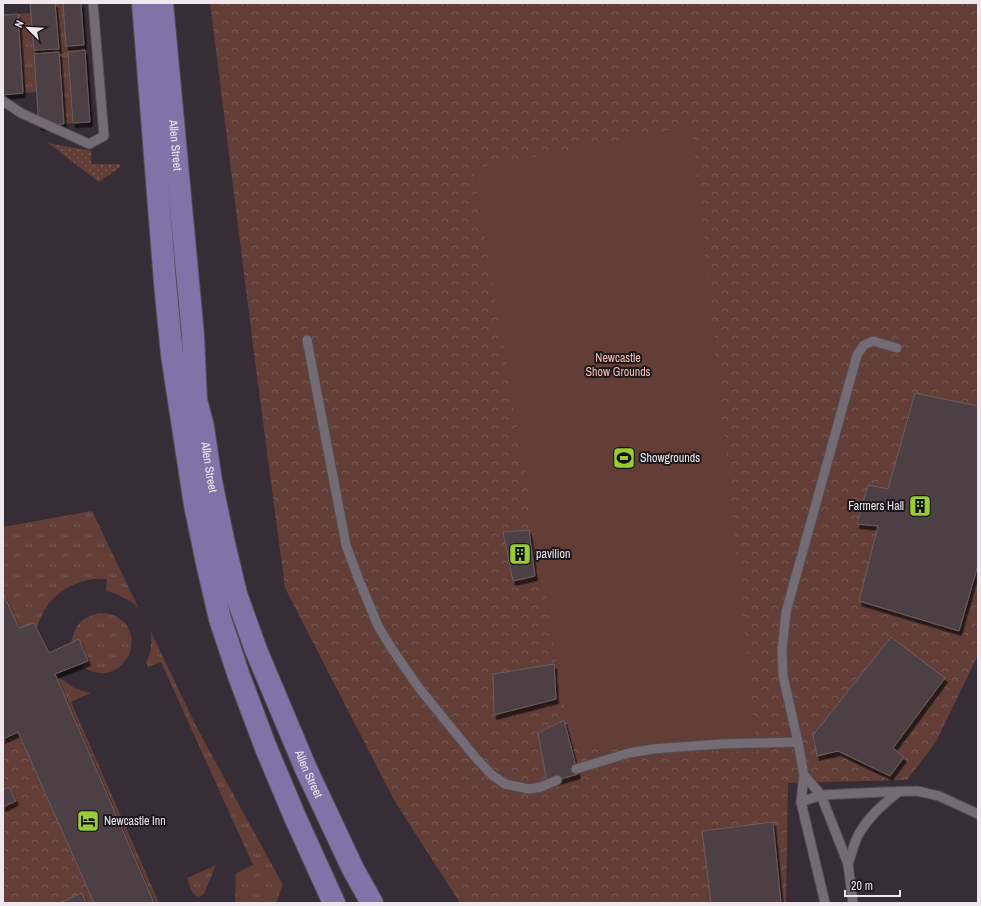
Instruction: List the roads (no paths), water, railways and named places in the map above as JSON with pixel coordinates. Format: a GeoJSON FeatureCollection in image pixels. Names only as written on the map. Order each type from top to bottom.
{"type":"FeatureCollection","features":[{"type":"Feature","properties":{"kind":"main road","name":"Allen Street"},"geometry":{"type":"LineString","coordinates":[[143,3],[172,355],[195,505],[207,563],[220,619],[239,676],[295,817],[334,903]]}},
{"type":"Feature","properties":{"kind":"main road","name":"Allen Street"},"geometry":{"type":"LineString","coordinates":[[162,3],[193,335],[196,400],[203,427],[222,539],[236,594],[256,650],[306,769],[353,869],[372,903]]}},
{"type":"Feature","properties":{"kind":"lane"},"geometry":{"type":"LineString","coordinates":[[3,101],[21,112],[89,144],[104,136],[93,3]]}},
{"type":"Feature","properties":{"kind":"lane"},"geometry":{"type":"LineString","coordinates":[[307,340],[346,545],[378,626],[419,688],[474,757],[492,775],[505,784],[529,789],[541,787],[558,780]]}},
{"type":"Feature","properties":{"kind":"lane"},"geometry":{"type":"LineString","coordinates":[[825,903],[802,802],[804,775],[783,676],[782,650],[786,612],[857,355],[864,345],[873,341],[897,348]]}},
{"type":"Feature","properties":{"kind":"lane"},"geometry":{"type":"LineString","coordinates":[[576,769],[629,753],[653,749],[720,744],[798,742]]}},
{"type":"Feature","properties":{"kind":"lane"},"geometry":{"type":"LineString","coordinates":[[804,775],[821,795],[848,864],[853,903]]}},
{"type":"Feature","properties":{"kind":"lane"},"geometry":{"type":"LineString","coordinates":[[802,802],[821,795],[917,791],[939,796],[978,814]]}},
{"type":"Feature","properties":{"kind":"lane"},"geometry":{"type":"LineString","coordinates":[[848,864],[859,833],[868,820],[878,808],[898,792]]}},
{"type":"Feature","properties":{"kind":"place","name":"Showgrounds"},"geometry":{"type":"Point","coordinates":[624,458]}},
{"type":"Feature","properties":{"kind":"place","name":"Farmers Hall"},"geometry":{"type":"Point","coordinates":[920,506]}},
{"type":"Feature","properties":{"kind":"place","name":"pavilion"},"geometry":{"type":"Point","coordinates":[520,554]}},
{"type":"Feature","properties":{"kind":"place","name":"Newcastle Inn"},"geometry":{"type":"Point","coordinates":[88,821]}},
{"type":"Feature","properties":{"kind":"park label","name":"Newcastle Show Grounds"},"geometry":{"type":"Point","coordinates":[618,365]}}]}
